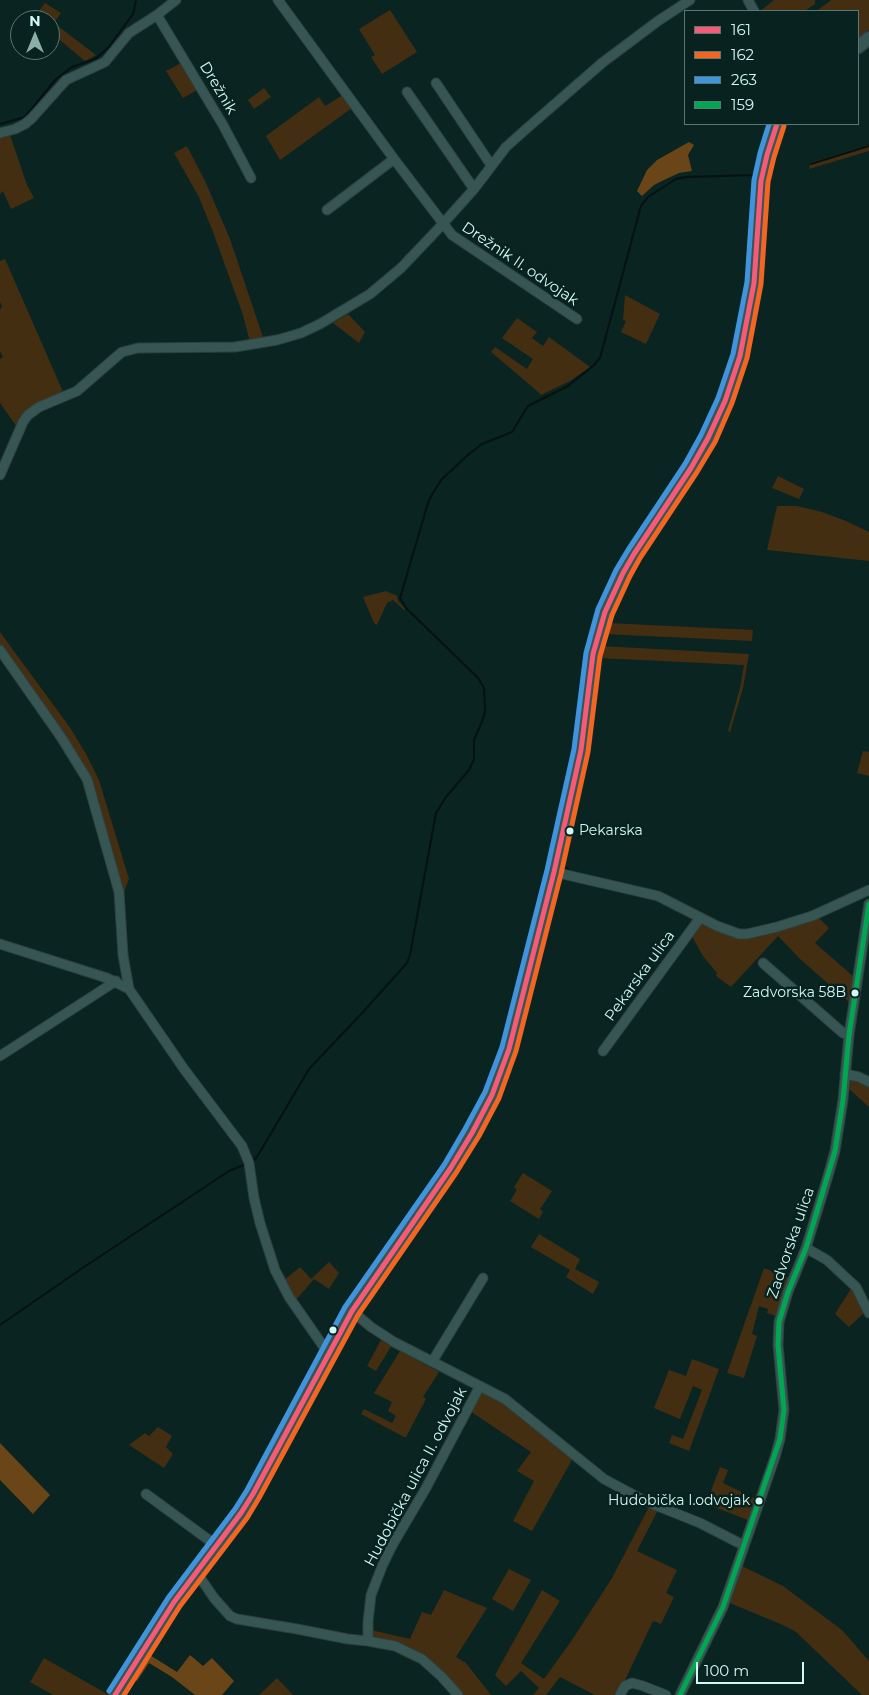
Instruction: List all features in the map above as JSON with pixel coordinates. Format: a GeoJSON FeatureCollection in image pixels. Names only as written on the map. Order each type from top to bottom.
{"type":"FeatureCollection","features":[{"type":"Feature","properties":{"kind":"main road"},"geometry":{"type":"LineString","coordinates":[[859,46],[869,38]]}},
{"type":"Feature","properties":{"kind":"main road"},"geometry":{"type":"LineString","coordinates":[[115,1695],[174,1602],[217,1546],[253,1494],[352,1311],[450,1169],[492,1095],[509,1049],[554,872],[581,750],[593,654],[605,612],[634,554],[691,468],[708,438],[725,401],[740,356],[754,283],[761,181],[777,125]]}},
{"type":"Feature","properties":{"kind":"street"},"geometry":{"type":"LineString","coordinates":[[0,133],[25,124],[66,80],[105,62],[129,33],[158,15],[176,0]]}},
{"type":"Feature","properties":{"kind":"street","name":"Drežnik II. odvojak"},"geometry":{"type":"LineString","coordinates":[[278,0],[394,159],[452,234],[577,319]]}},
{"type":"Feature","properties":{"kind":"street"},"geometry":{"type":"LineString","coordinates":[[0,475],[23,422],[28,415],[39,407],[77,391],[122,352],[138,348],[235,347],[268,342],[301,333],[357,302],[381,286],[443,224],[474,189],[506,147],[524,130],[602,63],[658,21],[690,0]]}},
{"type":"Feature","properties":{"kind":"street","name":"Drežnik"},"geometry":{"type":"LineString","coordinates":[[158,15],[224,125],[251,178]]}},
{"type":"Feature","properties":{"kind":"street"},"geometry":{"type":"LineString","coordinates":[[436,83],[491,165]]}},
{"type":"Feature","properties":{"kind":"street"},"geometry":{"type":"LineString","coordinates":[[407,92],[474,189]]}},
{"type":"Feature","properties":{"kind":"street"},"geometry":{"type":"LineString","coordinates":[[327,210],[394,159]]}},
{"type":"Feature","properties":{"kind":"street"},"geometry":{"type":"LineString","coordinates":[[0,650],[61,737],[87,779],[119,892],[123,955],[128,989]]}},
{"type":"Feature","properties":{"kind":"street"},"geometry":{"type":"LineString","coordinates":[[554,872],[658,896],[732,933],[747,934],[812,916],[869,890]]}},
{"type":"Feature","properties":{"kind":"street","name":"Zadvorska ulica"},"geometry":{"type":"LineString","coordinates":[[680,1695],[723,1607],[780,1439],[784,1410],[778,1333],[784,1303],[806,1248],[835,1151],[869,904]]}},
{"type":"Feature","properties":{"kind":"street","name":"Pekarska ulica"},"geometry":{"type":"LineString","coordinates":[[603,1050],[700,918]]}},
{"type":"Feature","properties":{"kind":"street"},"geometry":{"type":"LineString","coordinates":[[0,944],[116,981],[128,989],[184,1069],[242,1146],[249,1164],[260,1223],[280,1283],[328,1353]]}},
{"type":"Feature","properties":{"kind":"street"},"geometry":{"type":"LineString","coordinates":[[763,963],[843,1033],[850,1035]]}},
{"type":"Feature","properties":{"kind":"street"},"geometry":{"type":"LineString","coordinates":[[0,1056],[116,981]]}},
{"type":"Feature","properties":{"kind":"street"},"geometry":{"type":"LineString","coordinates":[[845,1074],[859,1077],[869,1082]]}},
{"type":"Feature","properties":{"kind":"street"},"geometry":{"type":"LineString","coordinates":[[806,1248],[827,1260],[856,1287],[869,1314]]}},
{"type":"Feature","properties":{"kind":"street"},"geometry":{"type":"LineString","coordinates":[[432,1362],[483,1278]]}},
{"type":"Feature","properties":{"kind":"street"},"geometry":{"type":"LineString","coordinates":[[352,1311],[386,1337],[505,1399],[604,1479],[645,1501],[700,1523],[744,1545]]}},
{"type":"Feature","properties":{"kind":"street","name":"Hudobička ulica II. odvojak"},"geometry":{"type":"LineString","coordinates":[[368,1641],[368,1622],[372,1595],[383,1564],[480,1386]]}},
{"type":"Feature","properties":{"kind":"street"},"geometry":{"type":"LineString","coordinates":[[146,1494],[217,1546]]}},
{"type":"Feature","properties":{"kind":"street"},"geometry":{"type":"LineString","coordinates":[[197,1573],[220,1607],[230,1616],[237,1619],[394,1646],[422,1659],[458,1695]]}},
{"type":"Feature","properties":{"kind":"street"},"geometry":{"type":"LineString","coordinates":[[620,1695],[625,1686],[632,1682],[666,1695]]}},
{"type":"Feature","properties":{"kind":"shaded area"},"geometry":{"type":"Polygon","coordinates":[[[774,0],[815,0],[815,4],[806,10],[761,10],[774,0]]]}},
{"type":"Feature","properties":{"kind":"shaded area"},"geometry":{"type":"Polygon","coordinates":[[[831,0],[869,0],[869,30],[859,38],[859,10],[818,10],[831,0]]]}},
{"type":"Feature","properties":{"kind":"shaded area"},"geometry":{"type":"Polygon","coordinates":[[[45,3],[56,10],[40,10],[45,3]]]}},
{"type":"Feature","properties":{"kind":"shaded area"},"geometry":{"type":"Polygon","coordinates":[[[390,10],[417,52],[382,74],[371,57],[375,55],[359,29],[390,10]]]}},
{"type":"Feature","properties":{"kind":"shaded area"},"geometry":{"type":"Polygon","coordinates":[[[60,28],[96,55],[85,61],[60,40],[60,28]]]}},
{"type":"Feature","properties":{"kind":"shaded area"},"geometry":{"type":"Polygon","coordinates":[[[183,62],[199,89],[183,98],[166,71],[183,62]]]}},
{"type":"Feature","properties":{"kind":"shaded area"},"geometry":{"type":"Polygon","coordinates":[[[264,88],[271,97],[254,109],[248,100],[264,88]]]}},
{"type":"Feature","properties":{"kind":"shaded area"},"geometry":{"type":"Polygon","coordinates":[[[343,95],[352,108],[280,160],[266,136],[319,97],[325,106],[343,95]]]}},
{"type":"Feature","properties":{"kind":"shaded area"},"geometry":{"type":"Polygon","coordinates":[[[10,135],[27,185],[34,198],[11,209],[3,191],[0,194],[0,136],[10,135]]]}},
{"type":"Feature","properties":{"kind":"shaded area"},"geometry":{"type":"Polygon","coordinates":[[[689,142],[694,145],[688,155],[692,171],[679,173],[654,185],[642,196],[637,191],[647,170],[657,160],[689,142]]]}},
{"type":"Feature","properties":{"kind":"shaded area"},"geometry":{"type":"Polygon","coordinates":[[[869,145],[869,151],[809,169],[810,163],[869,145]]]}},
{"type":"Feature","properties":{"kind":"shaded area"},"geometry":{"type":"Polygon","coordinates":[[[187,146],[206,183],[230,239],[264,340],[250,342],[243,315],[199,197],[174,153],[187,146]]]}},
{"type":"Feature","properties":{"kind":"shaded area"},"geometry":{"type":"Polygon","coordinates":[[[5,259],[64,394],[17,427],[0,403],[0,359],[3,357],[0,351],[0,310],[2,306],[0,302],[0,261],[5,259]]]}},
{"type":"Feature","properties":{"kind":"shaded area"},"geometry":{"type":"Polygon","coordinates":[[[625,295],[660,314],[646,344],[621,332],[626,321],[623,320],[625,295]]]}},
{"type":"Feature","properties":{"kind":"shaded area"},"geometry":{"type":"Polygon","coordinates":[[[348,314],[365,332],[359,343],[333,323],[348,314]]]}},
{"type":"Feature","properties":{"kind":"shaded area"},"geometry":{"type":"Polygon","coordinates":[[[517,318],[537,332],[532,338],[543,346],[549,337],[590,367],[570,381],[541,395],[491,352],[495,347],[527,369],[533,359],[502,338],[517,318]]]}},
{"type":"Feature","properties":{"kind":"shaded area"},"geometry":{"type":"Polygon","coordinates":[[[778,476],[804,489],[799,499],[772,488],[778,476]]]}},
{"type":"Feature","properties":{"kind":"shaded area"},"geometry":{"type":"Polygon","coordinates":[[[777,506],[797,506],[822,512],[869,532],[869,561],[767,550],[777,506]]]}},
{"type":"Feature","properties":{"kind":"shaded area"},"geometry":{"type":"Polygon","coordinates":[[[386,591],[397,596],[398,601],[405,609],[393,600],[387,603],[377,625],[374,623],[363,597],[386,591]]]}},
{"type":"Feature","properties":{"kind":"shaded area"},"geometry":{"type":"Polygon","coordinates":[[[608,623],[753,630],[752,641],[604,634],[608,623]]]}},
{"type":"Feature","properties":{"kind":"shaded area"},"geometry":{"type":"Polygon","coordinates":[[[0,632],[71,729],[99,780],[129,879],[122,897],[94,793],[63,735],[0,646],[0,632]]]}},
{"type":"Feature","properties":{"kind":"shaded area"},"geometry":{"type":"Polygon","coordinates":[[[601,646],[749,654],[743,688],[730,732],[728,731],[740,688],[744,665],[599,658],[601,646]]]}},
{"type":"Feature","properties":{"kind":"shaded area"},"geometry":{"type":"Polygon","coordinates":[[[863,751],[869,752],[869,776],[857,773],[863,751]]]}},
{"type":"Feature","properties":{"kind":"shaded area"},"geometry":{"type":"Polygon","coordinates":[[[818,917],[829,928],[815,943],[854,977],[850,1003],[800,959],[778,936],[731,987],[716,976],[717,973],[703,956],[691,935],[702,924],[738,937],[818,917]]]}},
{"type":"Feature","properties":{"kind":"shaded area"},"geometry":{"type":"Polygon","coordinates":[[[850,1080],[869,1087],[869,1107],[849,1089],[850,1080]]]}},
{"type":"Feature","properties":{"kind":"shaded area"},"geometry":{"type":"Polygon","coordinates":[[[523,1173],[552,1191],[540,1209],[543,1212],[539,1219],[510,1201],[517,1190],[514,1187],[523,1173]]]}},
{"type":"Feature","properties":{"kind":"shaded area"},"geometry":{"type":"Polygon","coordinates":[[[539,1234],[580,1259],[575,1269],[599,1282],[593,1294],[566,1277],[570,1270],[531,1247],[539,1234]]]}},
{"type":"Feature","properties":{"kind":"shaded area"},"geometry":{"type":"Polygon","coordinates":[[[329,1262],[339,1273],[329,1289],[314,1279],[295,1301],[283,1281],[300,1267],[311,1279],[329,1262]]]}},
{"type":"Feature","properties":{"kind":"shaded area"},"geometry":{"type":"Polygon","coordinates":[[[764,1268],[789,1278],[776,1316],[767,1313],[768,1309],[759,1306],[752,1334],[757,1336],[744,1378],[727,1373],[764,1268]]]}},
{"type":"Feature","properties":{"kind":"shaded area"},"geometry":{"type":"Polygon","coordinates":[[[852,1287],[865,1312],[849,1327],[835,1314],[852,1287]]]}},
{"type":"Feature","properties":{"kind":"shaded area"},"geometry":{"type":"Polygon","coordinates":[[[381,1340],[392,1345],[376,1371],[367,1366],[381,1340]]]}},
{"type":"Feature","properties":{"kind":"shaded area"},"geometry":{"type":"Polygon","coordinates":[[[400,1351],[439,1372],[423,1397],[426,1399],[406,1437],[361,1414],[364,1409],[392,1423],[396,1416],[388,1411],[392,1402],[374,1393],[400,1351]]]}},
{"type":"Feature","properties":{"kind":"shaded area"},"geometry":{"type":"Polygon","coordinates":[[[692,1359],[719,1369],[689,1451],[669,1443],[672,1435],[683,1439],[702,1390],[693,1386],[680,1419],[654,1408],[669,1370],[686,1376],[692,1359]]]}},
{"type":"Feature","properties":{"kind":"shaded area"},"geometry":{"type":"Polygon","coordinates":[[[481,1392],[494,1395],[573,1458],[532,1531],[513,1521],[534,1481],[517,1471],[531,1452],[470,1411],[481,1392]]]}},
{"type":"Feature","properties":{"kind":"shaded area"},"geometry":{"type":"Polygon","coordinates":[[[158,1427],[172,1436],[166,1447],[173,1454],[164,1468],[129,1445],[145,1433],[149,1436],[158,1427]]]}},
{"type":"Feature","properties":{"kind":"shaded area"},"geometry":{"type":"Polygon","coordinates":[[[0,1443],[50,1495],[33,1514],[0,1480],[0,1443]]]}},
{"type":"Feature","properties":{"kind":"shaded area"},"geometry":{"type":"Polygon","coordinates":[[[720,1467],[728,1470],[723,1483],[756,1499],[748,1520],[706,1504],[720,1467]]]}},
{"type":"Feature","properties":{"kind":"shaded area"},"geometry":{"type":"Polygon","coordinates":[[[649,1507],[658,1510],[637,1551],[677,1570],[666,1593],[674,1597],[661,1624],[653,1621],[618,1695],[595,1695],[560,1677],[546,1695],[533,1695],[539,1688],[521,1671],[506,1686],[495,1675],[542,1590],[560,1601],[521,1663],[544,1679],[612,1578],[649,1507]]]}},
{"type":"Feature","properties":{"kind":"shaded area"},"geometry":{"type":"Polygon","coordinates":[[[742,1566],[783,1586],[842,1630],[869,1661],[869,1695],[862,1695],[796,1632],[730,1603],[742,1566]]]}},
{"type":"Feature","properties":{"kind":"shaded area"},"geometry":{"type":"Polygon","coordinates":[[[509,1569],[531,1580],[513,1611],[492,1599],[509,1569]]]}},
{"type":"Feature","properties":{"kind":"shaded area"},"geometry":{"type":"Polygon","coordinates":[[[444,1590],[487,1608],[456,1657],[466,1663],[491,1695],[461,1695],[443,1673],[372,1635],[371,1630],[410,1639],[422,1612],[431,1615],[444,1590]]]}},
{"type":"Feature","properties":{"kind":"shaded area"},"geometry":{"type":"Polygon","coordinates":[[[145,1652],[177,1672],[190,1655],[203,1666],[212,1658],[234,1681],[222,1695],[195,1695],[172,1677],[149,1663],[137,1681],[129,1677],[145,1652]]]}},
{"type":"Feature","properties":{"kind":"shaded area"},"geometry":{"type":"Polygon","coordinates":[[[44,1658],[109,1695],[53,1695],[30,1682],[44,1658]]]}},
{"type":"Feature","properties":{"kind":"shaded area"},"geometry":{"type":"Polygon","coordinates":[[[277,1678],[293,1695],[259,1695],[277,1678]]]}},
{"type":"Feature","properties":{"kind":"waterway"},"geometry":{"type":"LineString","coordinates":[[0,124],[25,117],[56,79],[72,67],[95,59],[108,48],[133,14],[136,0]]}},
{"type":"Feature","properties":{"kind":"waterway"},"geometry":{"type":"LineString","coordinates":[[762,150],[770,125]]}},
{"type":"Feature","properties":{"kind":"waterway"},"geometry":{"type":"LineString","coordinates":[[811,164],[869,146]]}},
{"type":"Feature","properties":{"kind":"waterway"},"geometry":{"type":"LineString","coordinates":[[253,1161],[309,1069],[407,963],[436,813],[446,797],[469,770],[474,759],[474,740],[485,711],[484,688],[478,678],[406,608],[400,598],[431,496],[442,479],[469,454],[482,444],[512,432],[528,406],[568,386],[600,358],[641,206],[648,197],[676,179],[756,175],[760,157]]}},
{"type":"Feature","properties":{"kind":"waterway"},"geometry":{"type":"LineString","coordinates":[[568,869],[562,866],[571,824]]}},
{"type":"Feature","properties":{"kind":"waterway"},"geometry":{"type":"LineString","coordinates":[[0,1325],[229,1171],[246,1164]]}},
{"type":"Feature","properties":{"kind":"transit line","name":"263"},"geometry":{"type":"LineString","coordinates":[[109,1691],[168,1598],[235,1509],[247,1490],[345,1307],[444,1165],[485,1092],[502,1047],[547,870],[574,749],[586,653],[598,609],[616,570],[685,464],[701,435],[718,398],[733,354],[747,282],[754,180],[769,125]]}},
{"type":"Feature","properties":{"kind":"transit line","name":"161"},"geometry":{"type":"LineString","coordinates":[[115,1695],[174,1602],[241,1513],[253,1494],[352,1311],[450,1169],[492,1095],[509,1049],[554,872],[581,750],[593,654],[605,612],[634,554],[691,468],[708,438],[725,401],[740,356],[754,283],[761,181],[777,125]]}},
{"type":"Feature","properties":{"kind":"transit line","name":"162"},"geometry":{"type":"LineString","coordinates":[[124,1695],[180,1606],[247,1518],[358,1315],[456,1173],[479,1136],[499,1098],[516,1051],[561,874],[588,752],[600,656],[612,615],[640,558],[715,442],[732,403],[747,358],[761,284],[768,182],[784,126]]}},
{"type":"Feature","properties":{"kind":"transit line","name":"159"},"geometry":{"type":"LineString","coordinates":[[680,1695],[723,1607],[780,1439],[784,1410],[778,1345],[779,1322],[788,1292],[806,1248],[835,1151],[843,1100],[849,1035],[869,904]]}},
{"type":"Feature","properties":{"kind":"place","name":"Pekarska"},"geometry":{"type":"Point","coordinates":[570,831]}},
{"type":"Feature","properties":{"kind":"place","name":"Zadvorska 58B"},"geometry":{"type":"Point","coordinates":[855,993]}},
{"type":"Feature","properties":{"kind":"place","name":"Hudobička I.odvojak"},"geometry":{"type":"Point","coordinates":[759,1501]}}]}
